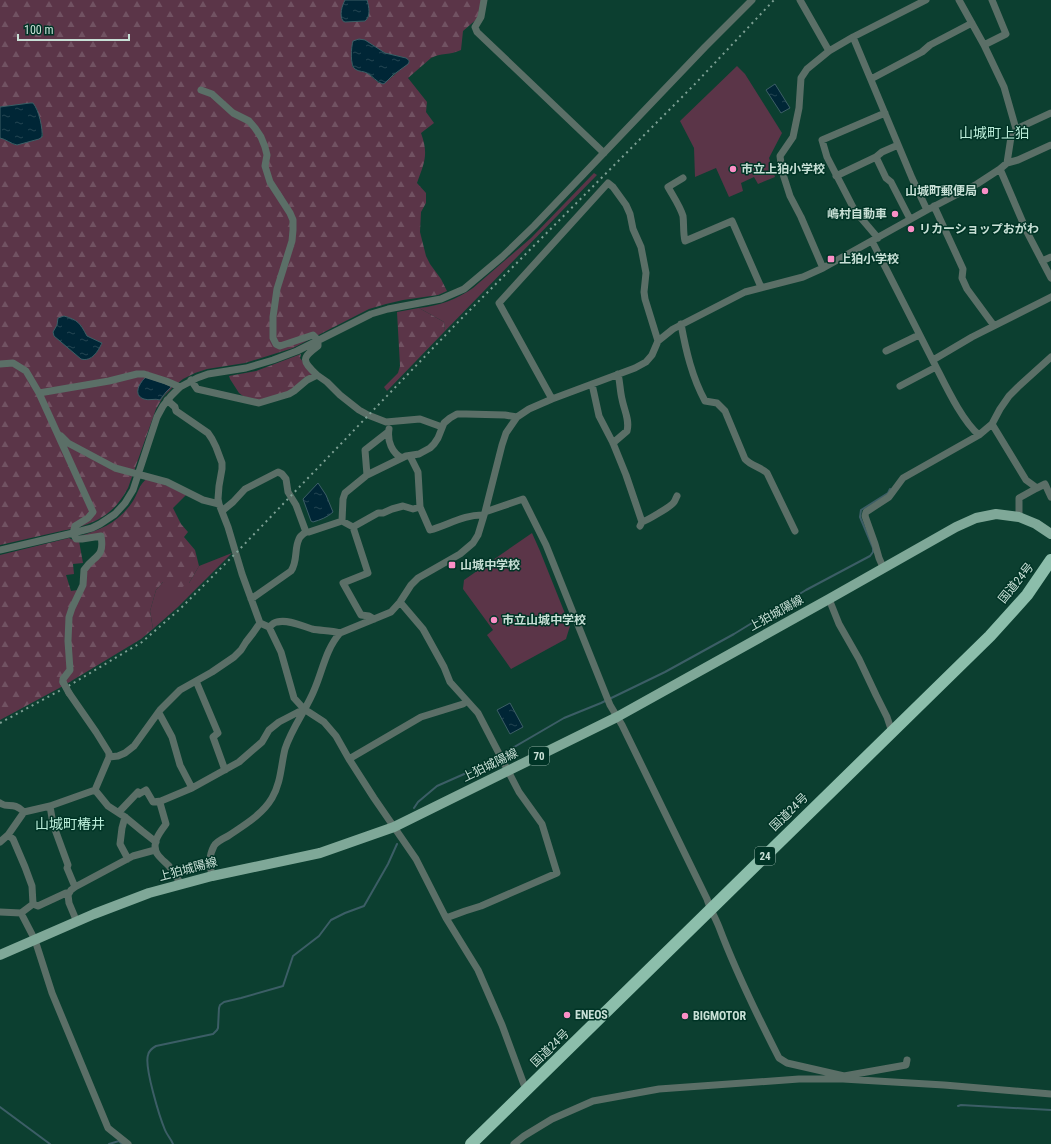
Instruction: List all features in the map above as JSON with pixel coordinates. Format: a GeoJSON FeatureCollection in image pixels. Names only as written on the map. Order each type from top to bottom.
{"type":"FeatureCollection","features":[{"type":"Feature","properties":{"kind":"highway","name":"国道24号"},"geometry":{"type":"LineString","coordinates":[[471,1144],[509,1105],[990,636],[1027,595],[1051,560]]}},
{"type":"Feature","properties":{"kind":"main road","name":"上狛城陽線"},"geometry":{"type":"LineString","coordinates":[[0,955],[94,914],[149,893],[212,876],[320,853],[394,827],[617,717],[829,599],[956,526],[976,518],[996,514],[1019,517],[1036,524],[1051,534]]}},
{"type":"Feature","properties":{"kind":"street"},"geometry":{"type":"LineString","coordinates":[[484,0],[481,17],[475,27],[477,32],[604,153]]}},
{"type":"Feature","properties":{"kind":"street"},"geometry":{"type":"LineString","coordinates":[[0,550],[73,534],[92,528],[114,514],[125,503],[133,490],[158,417],[167,400],[180,387],[191,380],[208,374],[246,368],[260,364],[297,351],[371,314],[398,306],[441,299],[464,289],[502,257],[534,226],[752,0]]}},
{"type":"Feature","properties":{"kind":"street"},"geometry":{"type":"LineString","coordinates":[[800,0],[829,51]]}},
{"type":"Feature","properties":{"kind":"street"},"geometry":{"type":"LineString","coordinates":[[823,268],[801,217],[790,196],[782,171],[780,156],[793,137],[799,108],[802,75],[806,69],[829,51],[853,37],[926,0]]}},
{"type":"Feature","properties":{"kind":"street"},"geometry":{"type":"LineString","coordinates":[[959,0],[984,45],[1004,87],[1016,129]]}},
{"type":"Feature","properties":{"kind":"street"},"geometry":{"type":"LineString","coordinates":[[984,45],[1006,34],[992,0]]}},
{"type":"Feature","properties":{"kind":"street"},"geometry":{"type":"LineString","coordinates":[[871,79],[972,23]]}},
{"type":"Feature","properties":{"kind":"street"},"geometry":{"type":"LineString","coordinates":[[853,37],[927,210]]}},
{"type":"Feature","properties":{"kind":"street"},"geometry":{"type":"LineString","coordinates":[[201,90],[212,94],[233,113],[249,121],[255,128],[265,146],[267,155],[266,166],[270,182],[293,220],[292,241],[278,289],[273,327],[274,342],[278,346],[282,346],[313,335],[318,340],[318,346],[306,355],[306,363],[340,395],[359,410],[386,422],[420,419],[442,427]]}},
{"type":"Feature","properties":{"kind":"street"},"geometry":{"type":"LineString","coordinates":[[885,113],[822,140],[827,158],[855,211],[875,239],[919,335],[956,405],[973,430],[979,435]]}},
{"type":"Feature","properties":{"kind":"street"},"geometry":{"type":"LineString","coordinates":[[1007,163],[1012,136],[1016,129],[1051,113]]}},
{"type":"Feature","properties":{"kind":"street"},"geometry":{"type":"LineString","coordinates":[[836,176],[898,145]]}},
{"type":"Feature","properties":{"kind":"street"},"geometry":{"type":"LineString","coordinates":[[212,876],[209,861],[214,845],[261,812],[272,799],[279,785],[286,748],[315,689],[330,647],[340,633],[391,612],[418,578],[460,554],[469,547],[478,535],[502,445],[506,433],[517,417],[529,408],[635,368],[646,362],[652,355],[658,341],[681,324],[745,292],[803,276],[823,268],[934,206],[977,184],[1007,163],[1018,160],[1051,145]]}},
{"type":"Feature","properties":{"kind":"street"},"geometry":{"type":"LineString","coordinates":[[876,157],[886,178],[891,182],[910,220]]}},
{"type":"Feature","properties":{"kind":"street"},"geometry":{"type":"LineString","coordinates":[[1000,169],[1027,232],[1051,278]]}},
{"type":"Feature","properties":{"kind":"street"},"geometry":{"type":"LineString","coordinates":[[683,178],[668,187],[683,216],[683,233],[685,241],[732,221],[761,287]]}},
{"type":"Feature","properties":{"kind":"street"},"geometry":{"type":"LineString","coordinates":[[552,399],[499,303],[608,183],[626,204],[633,229],[641,247],[646,273],[644,292],[645,299],[658,341]]}},
{"type":"Feature","properties":{"kind":"street"},"geometry":{"type":"LineString","coordinates":[[934,206],[963,270],[962,278],[966,289],[994,325]]}},
{"type":"Feature","properties":{"kind":"street"},"geometry":{"type":"LineString","coordinates":[[1042,261],[1051,257]]}},
{"type":"Feature","properties":{"kind":"street"},"geometry":{"type":"LineString","coordinates":[[900,386],[994,325],[1051,297]]}},
{"type":"Feature","properties":{"kind":"street"},"geometry":{"type":"LineString","coordinates":[[681,324],[691,369],[706,401],[716,403],[725,411],[745,459],[750,464],[767,473],[795,532]]}},
{"type":"Feature","properties":{"kind":"street"},"geometry":{"type":"LineString","coordinates":[[886,351],[919,335]]}},
{"type":"Feature","properties":{"kind":"street"},"geometry":{"type":"LineString","coordinates":[[883,567],[865,516],[866,512],[889,497],[903,478],[979,435],[992,424],[1000,408],[1009,396],[1051,358]]}},
{"type":"Feature","properties":{"kind":"street"},"geometry":{"type":"LineString","coordinates":[[0,364],[14,363],[26,371],[40,393],[93,512],[91,516],[75,526],[73,534]]}},
{"type":"Feature","properties":{"kind":"street"},"geometry":{"type":"LineString","coordinates":[[40,393],[109,381],[137,374],[144,374],[180,387]]}},
{"type":"Feature","properties":{"kind":"street"},"geometry":{"type":"LineString","coordinates":[[191,380],[197,389],[259,403],[289,394],[317,374]]}},
{"type":"Feature","properties":{"kind":"street"},"geometry":{"type":"LineString","coordinates":[[613,443],[627,431],[628,428],[618,374]]}},
{"type":"Feature","properties":{"kind":"street"},"geometry":{"type":"LineString","coordinates":[[592,384],[599,416],[613,443],[626,475],[641,524],[674,504],[677,496]]}},
{"type":"Feature","properties":{"kind":"street"},"geometry":{"type":"LineString","coordinates":[[167,400],[175,407],[176,411],[208,433],[212,438],[222,463],[218,499],[219,504],[239,567],[260,623]]}},
{"type":"Feature","properties":{"kind":"street"},"geometry":{"type":"LineString","coordinates":[[342,521],[342,499],[345,493],[367,475],[402,458],[423,452],[430,448],[438,438],[442,427],[447,420],[457,414],[505,415],[517,417]]}},
{"type":"Feature","properties":{"kind":"street"},"geometry":{"type":"LineString","coordinates":[[390,421],[388,432],[390,443],[392,448],[402,458]]}},
{"type":"Feature","properties":{"kind":"street"},"geometry":{"type":"LineString","coordinates":[[992,424],[1026,480],[1037,488]]}},
{"type":"Feature","properties":{"kind":"street"},"geometry":{"type":"LineString","coordinates":[[56,430],[68,443],[115,468],[167,482],[203,500],[219,504]]}},
{"type":"Feature","properties":{"kind":"street"},"geometry":{"type":"LineString","coordinates":[[367,475],[365,450],[388,432]]}},
{"type":"Feature","properties":{"kind":"street"},"geometry":{"type":"LineString","coordinates":[[410,456],[418,472],[420,507],[430,530],[442,527],[460,519],[484,514],[522,499],[546,545],[608,700],[640,760],[707,899],[710,910],[717,922],[736,968],[779,1058],[787,1063],[843,1077],[1051,1094]]}},
{"type":"Feature","properties":{"kind":"street"},"geometry":{"type":"LineString","coordinates":[[222,511],[245,489],[278,472],[286,479],[288,492],[296,505],[306,532]]}},
{"type":"Feature","properties":{"kind":"street"},"geometry":{"type":"LineString","coordinates":[[1019,517],[1019,498],[1045,484],[1051,497]]}},
{"type":"Feature","properties":{"kind":"street"},"geometry":{"type":"LineString","coordinates":[[352,527],[378,513],[383,513],[403,506],[413,509],[420,507]]}},
{"type":"Feature","properties":{"kind":"street"},"geometry":{"type":"LineString","coordinates":[[251,599],[291,571],[295,566],[299,538],[306,532],[342,521],[352,527],[368,573],[343,583],[361,615],[369,616],[374,619]]}},
{"type":"Feature","properties":{"kind":"street"},"geometry":{"type":"LineString","coordinates":[[0,842],[8,835],[24,812],[50,806],[95,790],[109,757],[109,754],[96,732],[63,682],[63,679],[70,670],[68,624],[72,608],[83,585],[84,570],[98,557],[102,548],[101,536],[82,539],[76,538],[73,534]]}},
{"type":"Feature","properties":{"kind":"street"},"geometry":{"type":"LineString","coordinates":[[829,599],[839,624],[859,659],[887,717],[892,732]]}},
{"type":"Feature","properties":{"kind":"street"},"geometry":{"type":"LineString","coordinates":[[400,602],[423,629],[444,667],[450,682],[478,712],[523,798],[542,824],[557,873],[481,906],[446,918]]}},
{"type":"Feature","properties":{"kind":"street"},"geometry":{"type":"LineString","coordinates":[[269,626],[280,621],[298,624],[312,629],[331,630],[340,633]]}},
{"type":"Feature","properties":{"kind":"street"},"geometry":{"type":"LineString","coordinates":[[109,757],[118,756],[125,753],[134,746],[159,713],[180,690],[212,672],[234,657],[241,650],[260,623]]}},
{"type":"Feature","properties":{"kind":"street"},"geometry":{"type":"LineString","coordinates":[[260,623],[269,626],[281,652],[294,698],[304,709],[324,722],[336,736],[349,759],[416,859],[446,918],[478,970],[502,1025],[526,1090]]}},
{"type":"Feature","properties":{"kind":"street"},"geometry":{"type":"LineString","coordinates":[[196,681],[218,733],[213,737],[225,770]]}},
{"type":"Feature","properties":{"kind":"street"},"geometry":{"type":"LineString","coordinates":[[349,759],[421,717],[463,704],[468,701]]}},
{"type":"Feature","properties":{"kind":"street"},"geometry":{"type":"LineString","coordinates":[[128,859],[120,844],[122,814],[138,792],[139,794],[146,790],[153,802],[161,801],[192,788],[239,762],[262,742],[269,730],[279,722],[304,709]]}},
{"type":"Feature","properties":{"kind":"street"},"geometry":{"type":"LineString","coordinates":[[159,713],[172,737],[180,765],[192,788]]}},
{"type":"Feature","properties":{"kind":"street"},"geometry":{"type":"LineString","coordinates":[[95,790],[108,806],[122,814],[156,842]]}},
{"type":"Feature","properties":{"kind":"street"},"geometry":{"type":"LineString","coordinates":[[161,801],[160,803],[166,824],[158,835],[155,850],[181,884]]}},
{"type":"Feature","properties":{"kind":"street"},"geometry":{"type":"LineString","coordinates":[[0,803],[4,805],[14,805],[24,812]]}},
{"type":"Feature","properties":{"kind":"street"},"geometry":{"type":"LineString","coordinates":[[50,806],[53,824],[68,864],[67,868],[72,890]]}},
{"type":"Feature","properties":{"kind":"street"},"geometry":{"type":"LineString","coordinates":[[8,835],[13,839],[32,886],[33,904]]}},
{"type":"Feature","properties":{"kind":"street"},"geometry":{"type":"LineString","coordinates":[[33,904],[38,906],[72,890],[133,856],[155,850]]}},
{"type":"Feature","properties":{"kind":"street"},"geometry":{"type":"LineString","coordinates":[[72,890],[68,895],[69,903],[77,922]]}},
{"type":"Feature","properties":{"kind":"street"},"geometry":{"type":"LineString","coordinates":[[0,912],[21,914],[33,904]]}},
{"type":"Feature","properties":{"kind":"street"},"geometry":{"type":"LineString","coordinates":[[21,914],[35,940],[52,993],[108,1128],[128,1144]]}},
{"type":"Feature","properties":{"kind":"street"},"geometry":{"type":"LineString","coordinates":[[514,1144],[552,1119],[593,1101],[611,1097],[659,1089],[693,1086],[843,1077],[906,1065],[907,1060]]}},
{"type":"Feature","properties":{"kind":"green space"},"geometry":{"type":"Polygon","coordinates":[[[0,0],[345,0],[345,22],[365,21],[369,16],[367,0],[482,0],[478,18],[463,31],[461,50],[431,58],[408,78],[427,102],[426,112],[434,123],[421,133],[425,147],[425,159],[417,183],[426,193],[426,203],[421,212],[420,232],[426,256],[447,291],[438,295],[403,300],[369,309],[293,348],[245,363],[207,369],[183,379],[163,397],[156,409],[128,488],[112,510],[99,519],[68,530],[0,545],[0,138],[15,145],[43,136],[37,109],[30,103],[0,107],[0,0]],[[352,45],[352,66],[355,69],[367,73],[379,83],[385,83],[400,70],[402,57],[352,45]],[[57,325],[53,332],[54,336],[81,359],[91,358],[97,352],[102,343],[86,336],[81,325],[57,325]],[[171,387],[138,394],[140,397],[145,399],[160,400],[171,387]]]}},
{"type":"Feature","properties":{"kind":"green space"},"geometry":{"type":"Polygon","coordinates":[[[737,66],[745,74],[782,133],[769,158],[775,177],[758,184],[754,177],[741,183],[743,191],[729,197],[716,168],[695,177],[694,148],[680,121],[737,66]]]}},
{"type":"Feature","properties":{"kind":"green space"},"geometry":{"type":"Polygon","coordinates":[[[594,173],[597,175],[445,331],[444,322],[419,308],[434,306],[448,301],[473,288],[531,238],[594,173]]]}},
{"type":"Feature","properties":{"kind":"green space"},"geometry":{"type":"Polygon","coordinates":[[[419,308],[444,322],[445,331],[387,391],[384,387],[398,373],[400,366],[397,312],[419,308]]]}},
{"type":"Feature","properties":{"kind":"green space"},"geometry":{"type":"Polygon","coordinates":[[[301,354],[300,358],[313,374],[304,378],[293,389],[283,394],[259,401],[243,396],[239,393],[229,376],[256,371],[301,354]]]}},
{"type":"Feature","properties":{"kind":"green space"},"geometry":{"type":"Polygon","coordinates":[[[148,478],[187,494],[173,508],[181,524],[188,532],[184,537],[195,550],[199,566],[189,583],[179,589],[163,582],[156,590],[150,611],[153,629],[141,639],[68,683],[65,681],[71,670],[70,624],[85,570],[99,558],[102,534],[79,536],[103,528],[122,514],[133,501],[141,485],[148,478]]]}},
{"type":"Feature","properties":{"kind":"green space"},"geometry":{"type":"Polygon","coordinates":[[[532,533],[570,626],[566,639],[511,669],[487,635],[493,630],[463,589],[464,580],[532,533]]]}},
{"type":"Feature","properties":{"kind":"green space"},"geometry":{"type":"Polygon","coordinates":[[[69,538],[79,541],[83,563],[73,564],[74,574],[66,575],[71,591],[78,590],[70,607],[69,666],[63,686],[0,720],[0,555],[69,538]]]}},
{"type":"Feature","properties":{"kind":"green space"},"geometry":{"type":"Polygon","coordinates":[[[232,553],[178,607],[153,629],[150,611],[156,590],[163,582],[189,583],[199,566],[232,553]]]}},
{"type":"Feature","properties":{"kind":"water"},"geometry":{"type":"Polygon","coordinates":[[[345,0],[367,0],[369,14],[367,19],[365,21],[343,21],[341,13],[345,0]]]}},
{"type":"Feature","properties":{"kind":"water"},"geometry":{"type":"Polygon","coordinates":[[[359,39],[365,40],[385,53],[406,58],[409,63],[383,84],[367,73],[353,67],[351,56],[352,44],[353,41],[359,39]]]}},
{"type":"Feature","properties":{"kind":"water"},"geometry":{"type":"Polygon","coordinates":[[[775,84],[790,108],[781,113],[766,90],[775,84]]]}},
{"type":"Feature","properties":{"kind":"water"},"geometry":{"type":"Polygon","coordinates":[[[33,103],[39,115],[42,137],[17,145],[0,138],[0,107],[33,103]]]}},
{"type":"Feature","properties":{"kind":"water"},"geometry":{"type":"Polygon","coordinates":[[[64,316],[73,319],[78,323],[87,336],[102,343],[96,352],[88,359],[81,359],[54,336],[53,332],[57,325],[58,318],[64,316]]]}},
{"type":"Feature","properties":{"kind":"water"},"geometry":{"type":"Polygon","coordinates":[[[146,377],[171,386],[160,400],[146,400],[138,395],[138,388],[146,377]]]}},
{"type":"Feature","properties":{"kind":"water"},"geometry":{"type":"Polygon","coordinates":[[[318,483],[326,495],[333,512],[324,518],[313,522],[311,521],[303,499],[318,483]]]}},
{"type":"Feature","properties":{"kind":"water"},"geometry":{"type":"Polygon","coordinates":[[[510,703],[523,727],[510,734],[497,710],[510,703]]]}},
{"type":"Feature","properties":{"kind":"waterway"},"geometry":{"type":"LineString","coordinates":[[414,808],[418,802],[437,786],[480,767],[564,718],[601,703],[665,672],[734,634],[806,590],[870,556],[873,552],[873,548],[860,517],[861,510],[888,493],[890,489]]}},
{"type":"Feature","properties":{"kind":"waterway"},"geometry":{"type":"LineString","coordinates":[[173,1144],[165,1130],[153,1092],[147,1061],[150,1051],[156,1046],[213,1034],[218,1028],[220,1005],[224,1002],[283,986],[293,956],[319,936],[331,920],[364,906],[388,864],[397,844]]}},
{"type":"Feature","properties":{"kind":"waterway"},"geometry":{"type":"LineString","coordinates":[[958,1106],[1051,1110]]}},
{"type":"Feature","properties":{"kind":"waterway"},"geometry":{"type":"LineString","coordinates":[[0,1107],[50,1144]]}},
{"type":"Feature","properties":{"kind":"waterway"},"geometry":{"type":"LineString","coordinates":[[109,1144],[119,1141],[122,1144]]}},
{"type":"Feature","properties":{"kind":"railway"},"geometry":{"type":"LineString","coordinates":[[0,723],[70,685],[142,642],[180,609],[235,554],[459,321],[694,85],[774,0]]}},
{"type":"Feature","properties":{"kind":"place","name":"市立上狛小学校"},"geometry":{"type":"Point","coordinates":[733,169]}},
{"type":"Feature","properties":{"kind":"place","name":"山城町郵便局"},"geometry":{"type":"Point","coordinates":[985,191]}},
{"type":"Feature","properties":{"kind":"place","name":"嶋村自動車"},"geometry":{"type":"Point","coordinates":[895,214]}},
{"type":"Feature","properties":{"kind":"place","name":"リカーショップおがわ"},"geometry":{"type":"Point","coordinates":[911,229]}},
{"type":"Feature","properties":{"kind":"place","name":"上狛小学校"},"geometry":{"type":"Point","coordinates":[831,259]}},
{"type":"Feature","properties":{"kind":"place","name":"山城中学校"},"geometry":{"type":"Point","coordinates":[452,565]}},
{"type":"Feature","properties":{"kind":"place","name":"市立山城中学校"},"geometry":{"type":"Point","coordinates":[494,620]}},
{"type":"Feature","properties":{"kind":"place","name":"ENEOS"},"geometry":{"type":"Point","coordinates":[567,1015]}},
{"type":"Feature","properties":{"kind":"place","name":"BIGMOTOR"},"geometry":{"type":"Point","coordinates":[685,1016]}},
{"type":"Feature","properties":{"kind":"district","name":"山城町上狛"},"geometry":{"type":"Point","coordinates":[994,133]}},
{"type":"Feature","properties":{"kind":"district","name":"山城町椿井"},"geometry":{"type":"Point","coordinates":[70,824]}}]}
